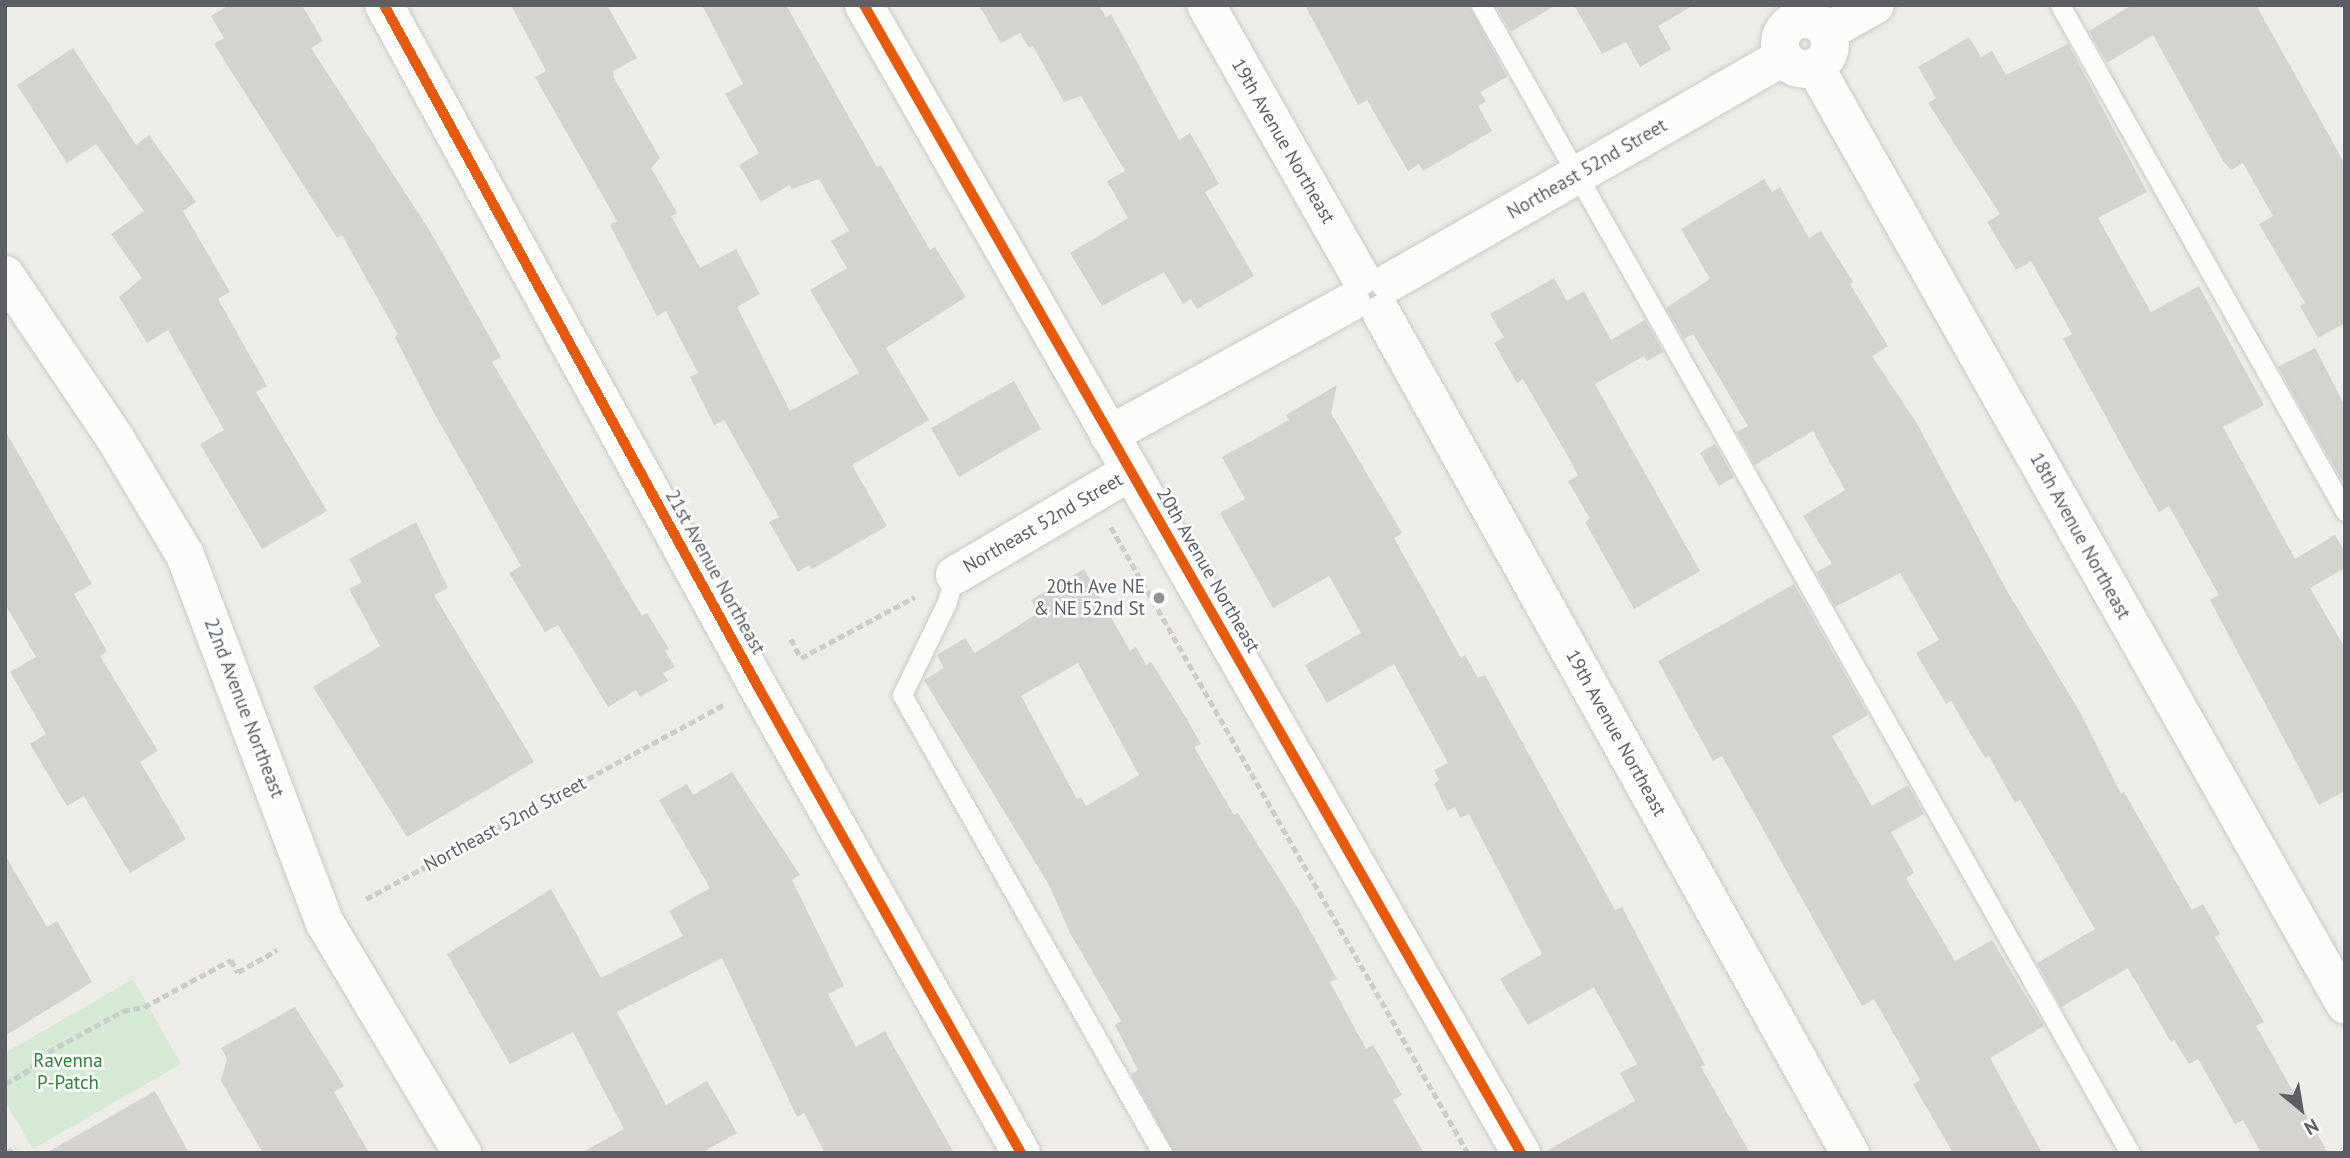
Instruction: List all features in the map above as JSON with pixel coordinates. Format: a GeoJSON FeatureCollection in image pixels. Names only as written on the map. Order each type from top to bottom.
{"type":"FeatureCollection","features":[{"type":"Feature","properties":{"kind":"street","name":"21st Avenue Northeast"},"geometry":{"type":"LineString","coordinates":[[384,5],[757,685],[1021,1153]]}},
{"type":"Feature","properties":{"kind":"street","name":"20th Avenue Northeast"},"geometry":{"type":"LineString","coordinates":[[864,5],[1521,1153]]}},
{"type":"Feature","properties":{"kind":"street","name":"19th Avenue Northeast"},"geometry":{"type":"LineString","coordinates":[[1206,5],[1371,293],[1850,1153]]}},
{"type":"Feature","properties":{"kind":"street","name":"Northeast 52nd Street"},"geometry":{"type":"LineString","coordinates":[[1109,435],[1371,293],[1576,176],[1800,37],[1875,5]]}},
{"type":"Feature","properties":{"kind":"street","name":"18th Avenue Northeast"},"geometry":{"type":"LineString","coordinates":[[1800,37],[2345,1004]]}},
{"type":"Feature","properties":{"kind":"street","name":"22nd Avenue Northeast"},"geometry":{"type":"LineString","coordinates":[[5,275],[115,438],[184,555],[325,923],[461,1153]]}},
{"type":"Feature","properties":{"kind":"street","name":"Northeast 52nd Street"},"geometry":{"type":"LineString","coordinates":[[956,575],[1130,472]]}},
{"type":"Feature","properties":{"kind":"lane"},"geometry":{"type":"LineString","coordinates":[[1481,5],[2130,1153]]}},
{"type":"Feature","properties":{"kind":"lane"},"geometry":{"type":"LineString","coordinates":[[2060,5],[2345,511]]}},
{"type":"Feature","properties":{"kind":"lane"},"geometry":{"type":"LineString","coordinates":[[956,575],[902,695],[1162,1153]]}},
{"type":"Feature","properties":{"kind":"path"},"geometry":{"type":"LineString","coordinates":[[1109,523],[1468,1153]]}},
{"type":"Feature","properties":{"kind":"path"},"geometry":{"type":"LineString","coordinates":[[792,639],[801,658],[920,595]]}},
{"type":"Feature","properties":{"kind":"path"},"geometry":{"type":"LineString","coordinates":[[5,1084],[31,1069],[39,1057],[123,1011],[144,1007],[230,960],[238,972],[277,950]]}},
{"type":"Feature","properties":{"kind":"path"},"geometry":{"type":"LineString","coordinates":[[6,1153],[15,1147]]}},
{"type":"Feature","properties":{"kind":"green space","name":"Ravenna P-Patch"},"geometry":{"type":"Polygon","coordinates":[[[133,979],[181,1064],[33,1149],[5,1101],[5,1053],[133,979]]]}},
{"type":"Feature","properties":{"kind":"building"},"geometry":{"type":"Polygon","coordinates":[[[229,5],[302,5],[323,41],[311,48],[430,231],[501,357],[492,362],[642,616],[647,613],[669,649],[665,651],[675,667],[663,673],[668,681],[640,697],[636,690],[608,707],[558,625],[545,632],[509,573],[521,566],[433,411],[395,337],[398,335],[342,235],[337,238],[214,44],[224,38],[211,16],[229,5]]]}},
{"type":"Feature","properties":{"kind":"building"},"geometry":{"type":"Polygon","coordinates":[[[511,5],[607,5],[637,58],[613,71],[614,78],[660,158],[651,168],[677,213],[671,216],[700,268],[736,249],[760,294],[737,307],[790,411],[859,373],[810,290],[847,268],[831,241],[849,231],[819,179],[792,189],[789,185],[761,202],[739,165],[759,153],[725,94],[743,84],[702,5],[786,5],[877,167],[881,165],[930,250],[935,247],[966,297],[886,348],[929,420],[852,465],[887,526],[812,569],[809,565],[798,572],[769,522],[779,517],[724,420],[714,425],[690,377],[698,373],[666,311],[657,316],[610,225],[617,221],[535,77],[546,71],[511,5]]]}},
{"type":"Feature","properties":{"kind":"building"},"geometry":{"type":"Polygon","coordinates":[[[979,5],[1099,5],[1106,17],[1111,14],[1179,140],[1190,133],[1219,184],[1205,192],[1254,276],[1197,309],[1191,299],[1183,304],[1164,272],[1102,306],[1070,253],[1128,218],[1107,181],[1125,171],[1081,96],[1064,102],[1033,46],[1029,48],[1020,33],[1001,43],[979,5]]]}},
{"type":"Feature","properties":{"kind":"building"},"geometry":{"type":"Polygon","coordinates":[[[1305,5],[1469,5],[1507,77],[1480,92],[1486,101],[1478,106],[1492,131],[1423,171],[1419,164],[1408,171],[1367,100],[1358,105],[1305,5]]]}},
{"type":"Feature","properties":{"kind":"building"},"geometry":{"type":"Polygon","coordinates":[[[1495,5],[1556,5],[1511,32],[1495,5]]]}},
{"type":"Feature","properties":{"kind":"building"},"geometry":{"type":"Polygon","coordinates":[[[1574,5],[1694,5],[1658,26],[1671,49],[1640,67],[1626,42],[1602,54],[1574,5]]]}},
{"type":"Feature","properties":{"kind":"building"},"geometry":{"type":"Polygon","coordinates":[[[2132,5],[2256,5],[2345,164],[2345,323],[2318,338],[2300,306],[2305,303],[2259,224],[2273,216],[2243,163],[2231,170],[2223,161],[2153,35],[2107,63],[2089,31],[2132,5]]]}},
{"type":"Feature","properties":{"kind":"building"},"geometry":{"type":"Polygon","coordinates":[[[1969,37],[1981,57],[1992,51],[2006,75],[2068,44],[2147,192],[2098,218],[2151,312],[2199,286],[2264,405],[2223,427],[2295,559],[2335,535],[2345,552],[2345,568],[2310,588],[2345,648],[2345,791],[2319,805],[2210,600],[2219,595],[2169,506],[2159,512],[2133,466],[2063,339],[2072,334],[2031,261],[2016,270],[1987,222],[2000,214],[1928,103],[1936,98],[1918,67],[1969,37]]]}},
{"type":"Feature","properties":{"kind":"building"},"geometry":{"type":"Polygon","coordinates":[[[73,48],[136,145],[149,135],[196,202],[183,211],[230,292],[218,299],[267,386],[256,392],[327,511],[262,549],[200,444],[224,430],[168,330],[147,343],[119,297],[142,278],[111,234],[144,211],[96,144],[67,163],[17,85],[73,48]]]}},
{"type":"Feature","properties":{"kind":"building"},"geometry":{"type":"Polygon","coordinates":[[[1764,179],[1772,192],[1780,187],[1809,238],[1821,231],[1853,282],[1850,284],[1888,346],[1872,356],[1916,422],[2006,589],[2081,714],[2121,794],[2124,792],[2192,910],[2203,904],[2220,934],[2215,937],[2264,1022],[2256,1026],[2328,1153],[2261,1153],[2243,1120],[2235,1124],[2198,1059],[2189,1064],[2174,1040],[2171,1042],[2128,968],[2061,1007],[2037,963],[2095,929],[2020,800],[2015,803],[1989,756],[1985,758],[1951,701],[1946,704],[1916,653],[1939,640],[1900,573],[1835,607],[1816,572],[1832,564],[1803,516],[1845,490],[1813,431],[1755,465],[1737,432],[1748,426],[1693,334],[1684,339],[1666,308],[1710,279],[1681,229],[1764,179]]]}},
{"type":"Feature","properties":{"kind":"building"},"geometry":{"type":"Polygon","coordinates":[[[1554,278],[1567,301],[1584,291],[1611,340],[1645,320],[1663,352],[1647,361],[1644,356],[1595,384],[1700,571],[1634,609],[1585,522],[1590,519],[1568,481],[1578,476],[1569,458],[1523,379],[1517,383],[1494,343],[1504,337],[1490,314],[1554,278]]]}},
{"type":"Feature","properties":{"kind":"building"},"geometry":{"type":"Polygon","coordinates":[[[2315,348],[2345,406],[2345,486],[2278,367],[2315,348]]]}},
{"type":"Feature","properties":{"kind":"building"},"geometry":{"type":"Polygon","coordinates":[[[1014,381],[1041,429],[959,477],[931,428],[1014,381]]]}},
{"type":"Feature","properties":{"kind":"building"},"geometry":{"type":"Polygon","coordinates":[[[1337,385],[1331,413],[1402,533],[1394,538],[1461,658],[1465,655],[1478,678],[1485,675],[1615,910],[1622,907],[1705,1065],[1701,1067],[1750,1153],[1543,1153],[1635,1101],[1620,1073],[1637,1064],[1594,987],[1528,1025],[1500,979],[1542,954],[1469,814],[1460,818],[1455,807],[1447,811],[1434,784],[1439,780],[1434,770],[1448,763],[1394,664],[1327,703],[1305,665],[1361,633],[1329,576],[1273,608],[1220,513],[1245,499],[1222,457],[1289,420],[1286,415],[1337,385]]]}},
{"type":"Feature","properties":{"kind":"building"},"geometry":{"type":"Polygon","coordinates":[[[5,430],[92,584],[74,594],[107,651],[100,656],[158,751],[140,762],[186,839],[130,873],[84,796],[67,806],[30,744],[46,734],[10,672],[36,657],[5,604],[5,430]]]}},
{"type":"Feature","properties":{"kind":"building"},"geometry":{"type":"Polygon","coordinates":[[[1715,444],[1734,477],[1719,486],[1700,453],[1715,444]]]}},
{"type":"Feature","properties":{"kind":"building"},"geometry":{"type":"Polygon","coordinates":[[[416,522],[448,588],[434,595],[534,762],[407,837],[313,687],[380,646],[349,589],[362,582],[349,559],[416,522]]]}},
{"type":"Feature","properties":{"kind":"building"},"geometry":{"type":"Polygon","coordinates":[[[1084,569],[1130,651],[1136,647],[1146,665],[1151,662],[1201,744],[1194,747],[1234,815],[1238,813],[1297,907],[1337,979],[1330,982],[1366,1049],[1373,1045],[1402,1095],[1393,1100],[1424,1153],[1174,1153],[1131,1074],[1138,1070],[1115,1025],[1121,1021],[1069,931],[1049,885],[924,680],[944,668],[937,655],[965,638],[975,653],[1038,613],[1031,600],[1084,569]],[[1078,663],[1021,696],[1077,799],[1081,797],[1086,806],[1139,775],[1078,663]]]}},
{"type":"Feature","properties":{"kind":"building"},"geometry":{"type":"Polygon","coordinates":[[[1794,584],[1868,715],[1832,736],[1872,806],[1908,785],[1924,814],[1891,832],[1914,873],[1906,878],[1955,961],[1992,940],[2044,1026],[1990,1058],[2042,1153],[1953,1153],[1913,1084],[1920,1080],[1874,999],[1862,1006],[1722,756],[1713,761],[1658,661],[1794,584]]]}},
{"type":"Feature","properties":{"kind":"building"},"geometry":{"type":"Polygon","coordinates":[[[732,772],[800,875],[792,880],[844,986],[828,994],[856,1047],[885,1031],[954,1153],[825,1153],[804,1113],[797,1117],[722,958],[617,1012],[666,1105],[707,1081],[737,1133],[701,1153],[581,1153],[624,1129],[573,1032],[510,1064],[447,954],[551,889],[601,978],[683,936],[669,911],[710,888],[659,800],[687,784],[693,795],[732,772]]]}},
{"type":"Feature","properties":{"kind":"building"},"geometry":{"type":"Polygon","coordinates":[[[5,855],[47,927],[57,921],[92,982],[5,1036],[5,855]]]}},
{"type":"Feature","properties":{"kind":"building"},"geometry":{"type":"Polygon","coordinates":[[[295,1007],[344,1086],[334,1092],[369,1153],[263,1153],[221,1081],[227,1059],[221,1048],[295,1007]]]}},
{"type":"Feature","properties":{"kind":"building"},"geometry":{"type":"Polygon","coordinates":[[[155,1091],[189,1153],[46,1153],[113,1115],[155,1091]]]}},
{"type":"Feature","properties":{"kind":"cycle path"},"geometry":{"type":"LineString","coordinates":[[384,5],[757,685],[1021,1153]]}},
{"type":"Feature","properties":{"kind":"cycle path"},"geometry":{"type":"LineString","coordinates":[[864,5],[1521,1153]]}},
{"type":"Feature","properties":{"kind":"place","name":"20th Ave NE & NE 52nd St"},"geometry":{"type":"Point","coordinates":[1159,598]}}]}
